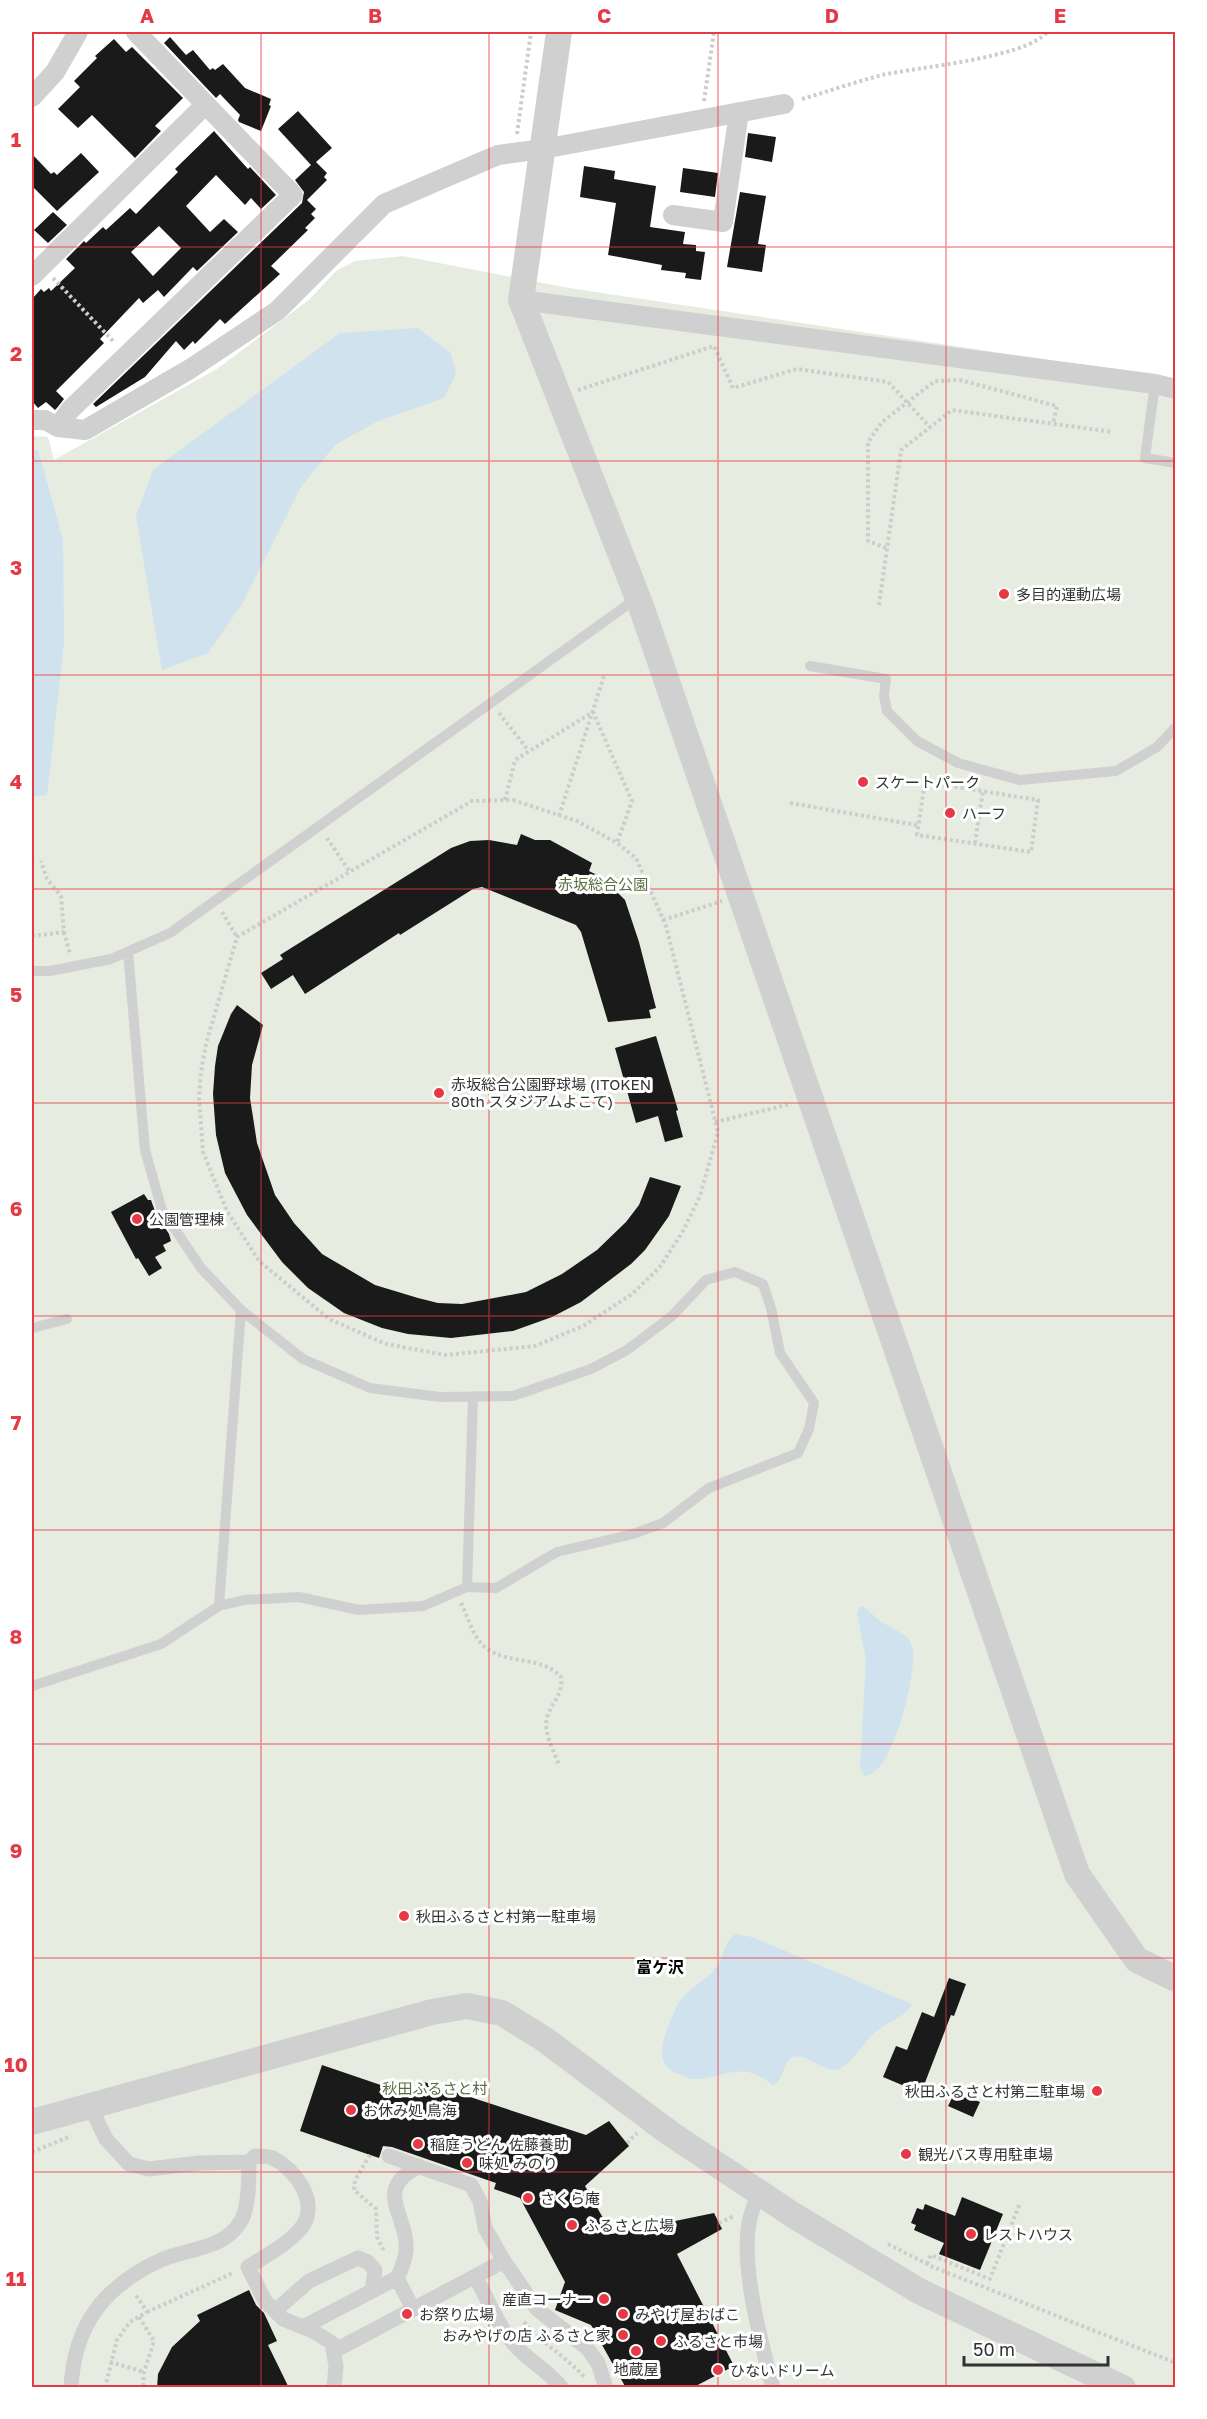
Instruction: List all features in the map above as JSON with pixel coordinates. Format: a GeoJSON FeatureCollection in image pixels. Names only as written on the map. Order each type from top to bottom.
{"type":"FeatureCollection","features":[{"type":"Feature","properties":{"kind":"street"},"geometry":{"type":"LineString","coordinates":[[32,97],[55,72],[78,32]]}},
{"type":"Feature","properties":{"kind":"street"},"geometry":{"type":"LineString","coordinates":[[58,427],[70,410],[293,195],[136,32]]}},
{"type":"Feature","properties":{"kind":"street"},"geometry":{"type":"LineString","coordinates":[[559,32],[521,300],[638,597],[1077,1874],[1137,1960],[1176,1979]]}},
{"type":"Feature","properties":{"kind":"street"},"geometry":{"type":"LineString","coordinates":[[32,420],[45,420],[58,427],[85,430],[190,369],[277,311],[384,204],[498,155],[543,149],[784,104]]}},
{"type":"Feature","properties":{"kind":"street"},"geometry":{"type":"LineString","coordinates":[[37,271],[205,105]]}},
{"type":"Feature","properties":{"kind":"street"},"geometry":{"type":"LineString","coordinates":[[673,215],[723,222],[739,112]]}},
{"type":"Feature","properties":{"kind":"street"},"geometry":{"type":"LineString","coordinates":[[521,300],[1155,384],[1176,389]]}},
{"type":"Feature","properties":{"kind":"street"},"geometry":{"type":"LineString","coordinates":[[32,2122],[96,2117],[432,2012],[467,2006],[502,2013],[533,2032],[671,2134],[919,2292],[1123,2388]]}},
{"type":"Feature","properties":{"kind":"street"},"geometry":{"type":"LineString","coordinates":[[96,2117],[106,2139],[129,2164],[149,2169],[199,2163],[249,2162]]}},
{"type":"Feature","properties":{"kind":"street"},"geometry":{"type":"LineString","coordinates":[[71,2388],[77,2344],[103,2298],[161,2260],[226,2240],[242,2220],[248,2189],[249,2162],[255,2156],[271,2157],[301,2183],[306,2196],[306,2219],[296,2233],[248,2267],[265,2301],[283,2319],[332,2343],[336,2366],[334,2388]]}},
{"type":"Feature","properties":{"kind":"street"},"geometry":{"type":"LineString","coordinates":[[389,2156],[471,2185],[480,2201],[485,2228],[504,2261],[545,2316],[572,2334],[587,2348],[598,2363],[606,2388]]}},
{"type":"Feature","properties":{"kind":"street"},"geometry":{"type":"LineString","coordinates":[[303,2327],[397,2278],[406,2250],[393,2200],[396,2186],[403,2176],[419,2166]]}},
{"type":"Feature","properties":{"kind":"street"},"geometry":{"type":"LineString","coordinates":[[759,2192],[749,2223],[748,2261],[752,2293],[773,2388]]}},
{"type":"Feature","properties":{"kind":"street"},"geometry":{"type":"LineString","coordinates":[[275,2311],[309,2281],[358,2258],[368,2262],[375,2270],[372,2291]]}},
{"type":"Feature","properties":{"kind":"street"},"geometry":{"type":"LineString","coordinates":[[334,2351],[504,2261]]}},
{"type":"Feature","properties":{"kind":"street"},"geometry":{"type":"LineString","coordinates":[[474,2277],[512,2343],[527,2358],[555,2379],[562,2388]]}},
{"type":"Feature","properties":{"kind":"street"},"geometry":{"type":"LineString","coordinates":[[397,2278],[413,2309]]}},
{"type":"Feature","properties":{"kind":"lane"},"geometry":{"type":"LineString","coordinates":[[1155,384],[1145,458],[1176,463]]}},
{"type":"Feature","properties":{"kind":"lane"},"geometry":{"type":"LineString","coordinates":[[32,971],[111,959],[170,933],[638,597]]}},
{"type":"Feature","properties":{"kind":"lane"},"geometry":{"type":"LineString","coordinates":[[810,666],[886,679],[884,696],[887,711],[917,741],[958,763],[1020,780],[1116,771],[1157,747],[1176,727]]}},
{"type":"Feature","properties":{"kind":"lane"},"geometry":{"type":"LineString","coordinates":[[32,1686],[161,1644],[219,1606],[244,1600],[300,1597],[359,1610],[423,1606],[467,1587],[496,1588],[557,1552],[633,1534],[663,1523],[709,1488],[798,1453],[809,1429],[814,1403],[780,1353],[771,1308],[763,1284],[735,1272],[706,1280],[663,1323],[627,1350],[591,1369],[513,1396],[440,1397],[370,1388],[303,1359],[241,1310],[201,1268],[162,1210],[145,1150],[128,952]]}},
{"type":"Feature","properties":{"kind":"lane"},"geometry":{"type":"LineString","coordinates":[[219,1606],[241,1310]]}},
{"type":"Feature","properties":{"kind":"lane"},"geometry":{"type":"LineString","coordinates":[[32,1328],[67,1319]]}},
{"type":"Feature","properties":{"kind":"lane"},"geometry":{"type":"LineString","coordinates":[[467,1587],[473,1396]]}},
{"type":"Feature","properties":{"kind":"path"},"geometry":{"type":"LineString","coordinates":[[517,135],[531,32]]}},
{"type":"Feature","properties":{"kind":"path"},"geometry":{"type":"LineString","coordinates":[[701,119],[714,32]]}},
{"type":"Feature","properties":{"kind":"path"},"geometry":{"type":"LineString","coordinates":[[784,104],[882,75],[1017,49],[1047,32]]}},
{"type":"Feature","properties":{"kind":"path"},"geometry":{"type":"LineString","coordinates":[[37,271],[126,355]]}},
{"type":"Feature","properties":{"kind":"path"},"geometry":{"type":"LineString","coordinates":[[559,396],[714,346],[733,388],[797,369],[888,382],[930,427]]}},
{"type":"Feature","properties":{"kind":"path"},"geometry":{"type":"LineString","coordinates":[[886,549],[868,541],[868,442],[882,422],[908,401],[935,381],[960,380],[1057,405],[1053,424]]}},
{"type":"Feature","properties":{"kind":"path"},"geometry":{"type":"LineString","coordinates":[[879,605],[901,450],[952,410],[1113,432]]}},
{"type":"Feature","properties":{"kind":"path"},"geometry":{"type":"LineString","coordinates":[[559,816],[603,676]]}},
{"type":"Feature","properties":{"kind":"path"},"geometry":{"type":"LineString","coordinates":[[490,703],[528,750]]}},
{"type":"Feature","properties":{"kind":"path"},"geometry":{"type":"LineString","coordinates":[[505,800],[515,760],[592,712]]}},
{"type":"Feature","properties":{"kind":"path"},"geometry":{"type":"LineString","coordinates":[[592,712],[632,801],[617,843]]}},
{"type":"Feature","properties":{"kind":"path"},"geometry":{"type":"LineString","coordinates":[[925,782],[983,791],[1038,800],[1031,852],[917,835],[925,782]]}},
{"type":"Feature","properties":{"kind":"path"},"geometry":{"type":"LineString","coordinates":[[975,843],[983,791]]}},
{"type":"Feature","properties":{"kind":"path"},"geometry":{"type":"LineString","coordinates":[[505,800],[513,800],[577,821],[617,843],[636,858],[663,920],[718,1132],[700,1196],[687,1224],[659,1268],[632,1294],[583,1326],[535,1346],[446,1355],[386,1344],[329,1319],[259,1261],[227,1211],[203,1152],[199,1098],[201,1072],[206,1044],[237,937],[472,801],[505,800]]}},
{"type":"Feature","properties":{"kind":"path"},"geometry":{"type":"LineString","coordinates":[[790,803],[917,825]]}},
{"type":"Feature","properties":{"kind":"path"},"geometry":{"type":"LineString","coordinates":[[319,827],[350,872]]}},
{"type":"Feature","properties":{"kind":"path"},"geometry":{"type":"LineString","coordinates":[[41,861],[47,879],[61,896],[64,932],[74,966]]}},
{"type":"Feature","properties":{"kind":"path"},"geometry":{"type":"LineString","coordinates":[[663,920],[740,896]]}},
{"type":"Feature","properties":{"kind":"path"},"geometry":{"type":"LineString","coordinates":[[215,901],[237,937]]}},
{"type":"Feature","properties":{"kind":"path"},"geometry":{"type":"LineString","coordinates":[[32,936],[64,932]]}},
{"type":"Feature","properties":{"kind":"path"},"geometry":{"type":"LineString","coordinates":[[715,1122],[810,1100]]}},
{"type":"Feature","properties":{"kind":"path"},"geometry":{"type":"LineString","coordinates":[[456,1592],[481,1644],[509,1659],[545,1664],[561,1677],[561,1688],[547,1718],[546,1729],[559,1765]]}},
{"type":"Feature","properties":{"kind":"path"},"geometry":{"type":"LineString","coordinates":[[32,2152],[84,2129],[92,2131],[96,2117]]}},
{"type":"Feature","properties":{"kind":"path"},"geometry":{"type":"LineString","coordinates":[[370,2155],[356,2180],[354,2190],[376,2209],[377,2237],[397,2278]]}},
{"type":"Feature","properties":{"kind":"path"},"geometry":{"type":"LineString","coordinates":[[927,2264],[931,2255],[990,2278],[1020,2203]]}},
{"type":"Feature","properties":{"kind":"path"},"geometry":{"type":"LineString","coordinates":[[882,2241],[927,2264],[1176,2363]]}},
{"type":"Feature","properties":{"kind":"path"},"geometry":{"type":"LineString","coordinates":[[105,2388],[117,2340],[129,2322],[248,2267]]}},
{"type":"Feature","properties":{"kind":"path"},"geometry":{"type":"LineString","coordinates":[[133,2290],[147,2312]]}},
{"type":"Feature","properties":{"kind":"path"},"geometry":{"type":"LineString","coordinates":[[528,2296],[522,2311],[522,2320],[545,2343],[575,2366],[585,2378],[589,2388]]}},
{"type":"Feature","properties":{"kind":"path"},"geometry":{"type":"LineString","coordinates":[[139,2317],[154,2341],[144,2372],[143,2388]]}},
{"type":"Feature","properties":{"kind":"path"},"geometry":{"type":"LineString","coordinates":[[110,2362],[144,2372]]}},
{"type":"Feature","properties":{"kind":"green space","name":"赤坂総合公園"},"geometry":{"type":"Polygon","coordinates":[[[403,256],[569,288],[1175,379],[1175,2387],[32,2387],[32,436],[48,437],[54,460],[217,369],[310,299],[336,271],[355,261],[403,256]]]}},
{"type":"Feature","properties":{"kind":"water"},"geometry":{"type":"Polygon","coordinates":[[[418,328],[451,353],[456,374],[444,398],[376,422],[335,445],[301,487],[242,604],[208,653],[162,670],[136,516],[153,470],[340,333],[418,328]]]}},
{"type":"Feature","properties":{"kind":"water"},"geometry":{"type":"Polygon","coordinates":[[[32,450],[38,450],[63,540],[64,643],[47,795],[32,796],[32,450]]]}},
{"type":"Feature","properties":{"kind":"water"},"geometry":{"type":"Polygon","coordinates":[[[863,1606],[880,1621],[908,1637],[913,1650],[911,1680],[901,1722],[885,1759],[875,1771],[865,1776],[860,1768],[866,1659],[857,1613],[863,1606]]]}},
{"type":"Feature","properties":{"kind":"water"},"geometry":{"type":"Polygon","coordinates":[[[736,1934],[752,1937],[912,2004],[900,2017],[873,2034],[849,2062],[838,2069],[828,2069],[809,2060],[794,2057],[787,2062],[780,2079],[773,2085],[758,2075],[742,2071],[698,2079],[676,2073],[663,2061],[662,2053],[665,2034],[676,2008],[680,2001],[718,1965],[729,1940],[736,1934]]]}},
{"type":"Feature","properties":{"kind":"building"},"geometry":{"type":"Polygon","coordinates":[[[170,37],[186,55],[193,50],[210,70],[213,68],[215,70],[223,64],[245,88],[271,99],[269,105],[271,106],[261,131],[239,122],[240,115],[220,94],[216,98],[164,43],[170,37]]]}},
{"type":"Feature","properties":{"kind":"building"},"geometry":{"type":"Polygon","coordinates":[[[114,39],[126,52],[132,47],[183,98],[155,126],[161,131],[135,158],[92,115],[78,128],[58,109],[80,87],[74,81],[97,58],[95,56],[114,39]]]}},
{"type":"Feature","properties":{"kind":"building"},"geometry":{"type":"Polygon","coordinates":[[[298,111],[332,148],[316,162],[327,173],[324,177],[327,180],[307,200],[316,209],[311,214],[315,218],[305,228],[308,230],[271,266],[280,274],[225,324],[220,319],[195,344],[193,341],[184,350],[176,341],[145,377],[96,407],[93,404],[302,203],[304,192],[295,180],[311,165],[278,129],[298,111]]]}},
{"type":"Feature","properties":{"kind":"building"},"geometry":{"type":"Polygon","coordinates":[[[214,131],[248,169],[250,167],[276,195],[261,209],[251,198],[245,205],[216,175],[186,206],[210,232],[224,219],[238,232],[197,271],[193,267],[164,297],[158,290],[143,303],[139,298],[100,339],[104,343],[56,391],[64,399],[57,408],[55,410],[46,402],[38,408],[32,401],[32,299],[41,289],[44,292],[49,288],[51,291],[75,268],[66,259],[84,241],[86,243],[103,227],[106,230],[130,208],[136,214],[178,172],[175,169],[214,131]],[[159,226],[131,252],[153,276],[181,248],[159,226]]]}},
{"type":"Feature","properties":{"kind":"building"},"geometry":{"type":"Polygon","coordinates":[[[748,133],[776,137],[772,162],[745,157],[748,133]]]}},
{"type":"Feature","properties":{"kind":"building"},"geometry":{"type":"Polygon","coordinates":[[[81,153],[99,172],[57,211],[32,186],[32,154],[51,174],[54,172],[57,175],[81,153]]]}},
{"type":"Feature","properties":{"kind":"building"},"geometry":{"type":"Polygon","coordinates":[[[584,166],[615,171],[614,179],[656,186],[650,227],[685,232],[683,244],[696,245],[696,251],[705,252],[701,280],[685,278],[686,273],[661,270],[662,265],[608,255],[616,203],[580,197],[584,166]]]}},
{"type":"Feature","properties":{"kind":"building"},"geometry":{"type":"Polygon","coordinates":[[[683,168],[718,173],[715,197],[680,192],[683,168]]]}},
{"type":"Feature","properties":{"kind":"building"},"geometry":{"type":"Polygon","coordinates":[[[740,192],[766,196],[758,244],[766,245],[762,272],[727,267],[740,192]]]}},
{"type":"Feature","properties":{"kind":"building"},"geometry":{"type":"Polygon","coordinates":[[[53,212],[67,225],[48,243],[34,230],[53,212]]]}},
{"type":"Feature","properties":{"kind":"building"},"geometry":{"type":"Polygon","coordinates":[[[521,834],[535,840],[550,840],[592,863],[589,871],[603,878],[625,900],[639,942],[656,1008],[649,1010],[651,1018],[608,1022],[581,932],[576,925],[482,887],[473,889],[400,935],[399,933],[305,994],[293,975],[271,989],[261,973],[283,959],[280,955],[451,848],[470,841],[489,840],[517,845],[521,834]]]}},
{"type":"Feature","properties":{"kind":"building"},"geometry":{"type":"Polygon","coordinates":[[[237,1005],[263,1025],[252,1065],[250,1098],[257,1143],[275,1195],[294,1223],[322,1254],[375,1285],[438,1303],[462,1304],[526,1292],[562,1274],[597,1250],[626,1222],[639,1205],[650,1177],[681,1186],[669,1216],[645,1250],[631,1264],[581,1302],[552,1317],[513,1331],[451,1338],[408,1334],[382,1328],[344,1313],[308,1288],[282,1262],[247,1215],[225,1173],[216,1135],[213,1094],[215,1066],[218,1046],[237,1005]]]}},
{"type":"Feature","properties":{"kind":"building"},"geometry":{"type":"Polygon","coordinates":[[[656,1036],[678,1110],[676,1111],[683,1137],[665,1142],[658,1116],[636,1123],[615,1048],[656,1036]]]}},
{"type":"Feature","properties":{"kind":"building","name":"公園管理棟"},"geometry":{"type":"Polygon","coordinates":[[[144,1194],[148,1200],[151,1200],[171,1241],[163,1245],[166,1251],[155,1257],[162,1268],[149,1276],[138,1258],[136,1259],[111,1212],[144,1194]]]}},
{"type":"Feature","properties":{"kind":"building"},"geometry":{"type":"Polygon","coordinates":[[[949,1978],[966,1984],[954,2016],[951,2015],[921,2093],[883,2077],[896,2046],[907,2050],[922,2012],[934,2017],[949,1978]]]}},
{"type":"Feature","properties":{"kind":"building"},"geometry":{"type":"Polygon","coordinates":[[[322,2065],[413,2096],[418,2080],[586,2135],[609,2121],[629,2146],[585,2186],[612,2234],[714,2213],[722,2229],[677,2254],[734,2366],[692,2388],[626,2388],[591,2325],[555,2310],[565,2282],[520,2198],[494,2189],[496,2183],[392,2147],[383,2146],[379,2158],[300,2131],[322,2065]]]}},
{"type":"Feature","properties":{"kind":"building"},"geometry":{"type":"Polygon","coordinates":[[[955,2092],[980,2102],[973,2117],[948,2106],[955,2092]]]}},
{"type":"Feature","properties":{"kind":"building","name":"レストハウス"},"geometry":{"type":"Polygon","coordinates":[[[962,2197],[1003,2214],[980,2270],[939,2254],[944,2243],[914,2230],[916,2225],[911,2223],[917,2208],[923,2210],[925,2204],[955,2216],[962,2197]]]}},
{"type":"Feature","properties":{"kind":"building"},"geometry":{"type":"Polygon","coordinates":[[[249,2290],[256,2305],[264,2313],[277,2341],[268,2345],[289,2388],[157,2388],[158,2374],[172,2347],[200,2321],[197,2315],[249,2290]]]}},
{"type":"Feature","properties":{"kind":"place","name":"多目的運動広場"},"geometry":{"type":"Point","coordinates":[1004,594]}},
{"type":"Feature","properties":{"kind":"place","name":"スケートパーク"},"geometry":{"type":"Point","coordinates":[863,782]}},
{"type":"Feature","properties":{"kind":"place","name":"ハーフ"},"geometry":{"type":"Point","coordinates":[950,813]}},
{"type":"Feature","properties":{"kind":"place","name":"赤坂総合公園野球場 (ITOKEN 80th スタジアムよこて)"},"geometry":{"type":"Point","coordinates":[439,1093]}},
{"type":"Feature","properties":{"kind":"place","name":"公園管理棟"},"geometry":{"type":"Point","coordinates":[137,1219]}},
{"type":"Feature","properties":{"kind":"place","name":"秋田ふるさと村第一駐車場"},"geometry":{"type":"Point","coordinates":[404,1916]}},
{"type":"Feature","properties":{"kind":"place","name":"秋田ふるさと村第二駐車場"},"geometry":{"type":"Point","coordinates":[1097,2091]}},
{"type":"Feature","properties":{"kind":"place","name":"お休み処 鳥海"},"geometry":{"type":"Point","coordinates":[351,2110]}},
{"type":"Feature","properties":{"kind":"place","name":"稲庭うどん 佐藤養助"},"geometry":{"type":"Point","coordinates":[418,2144]}},
{"type":"Feature","properties":{"kind":"place","name":"観光バス専用駐車場"},"geometry":{"type":"Point","coordinates":[906,2154]}},
{"type":"Feature","properties":{"kind":"place","name":"味処 みのり"},"geometry":{"type":"Point","coordinates":[467,2163]}},
{"type":"Feature","properties":{"kind":"place","name":"さくら庵"},"geometry":{"type":"Point","coordinates":[528,2198]}},
{"type":"Feature","properties":{"kind":"place","name":"ふるさと広場"},"geometry":{"type":"Point","coordinates":[572,2225]}},
{"type":"Feature","properties":{"kind":"place","name":"レストハウス"},"geometry":{"type":"Point","coordinates":[971,2234]}},
{"type":"Feature","properties":{"kind":"place","name":"産直コーナー"},"geometry":{"type":"Point","coordinates":[604,2299]}},
{"type":"Feature","properties":{"kind":"place","name":"お祭り広場"},"geometry":{"type":"Point","coordinates":[407,2314]}},
{"type":"Feature","properties":{"kind":"place","name":"みやげ屋おばこ"},"geometry":{"type":"Point","coordinates":[623,2314]}},
{"type":"Feature","properties":{"kind":"place","name":"おみやげの店 ふるさと家"},"geometry":{"type":"Point","coordinates":[623,2335]}},
{"type":"Feature","properties":{"kind":"place","name":"ふるさと市場"},"geometry":{"type":"Point","coordinates":[661,2341]}},
{"type":"Feature","properties":{"kind":"place","name":"地蔵屋"},"geometry":{"type":"Point","coordinates":[636,2351]}},
{"type":"Feature","properties":{"kind":"place","name":"ひないドリーム"},"geometry":{"type":"Point","coordinates":[718,2370]}},
{"type":"Feature","properties":{"kind":"district","name":"富ケ沢"},"geometry":{"type":"Point","coordinates":[660,1967]}},
{"type":"Feature","properties":{"kind":"park label","name":"秋田ふるさと村"},"geometry":{"type":"Point","coordinates":[435,2088]}}]}
